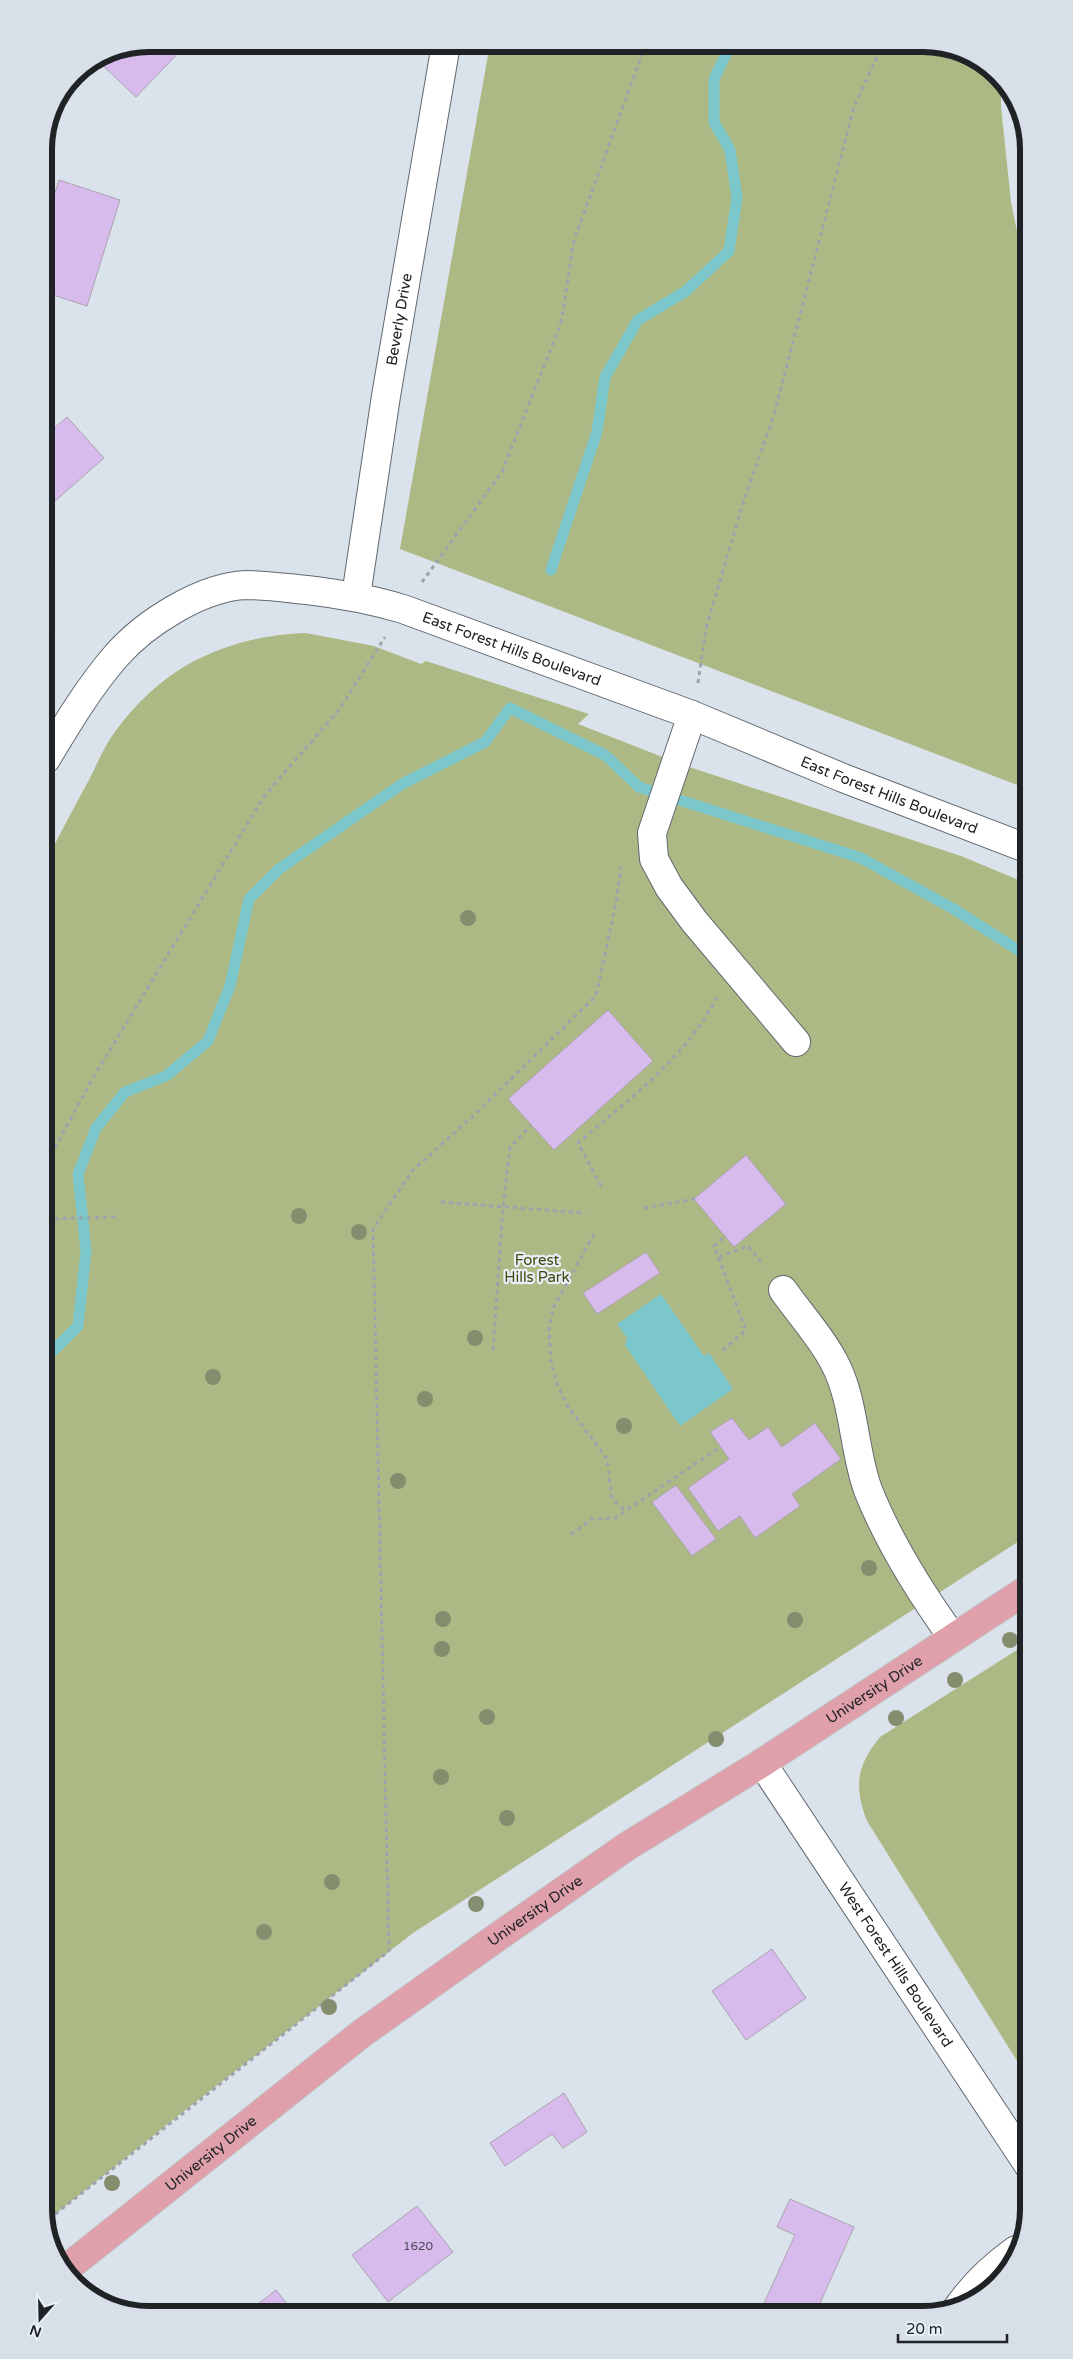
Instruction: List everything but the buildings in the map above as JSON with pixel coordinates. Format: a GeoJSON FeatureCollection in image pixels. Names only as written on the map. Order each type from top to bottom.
{"type":"FeatureCollection","features":[{"type":"Feature","properties":{"kind":"main road","name":"University Drive"},"geometry":{"type":"LineString","coordinates":[[71,2265],[361,2034],[626,1847],[762,1763],[1021,1594]]}},
{"type":"Feature","properties":{"kind":"street","name":"Beverly Drive"},"geometry":{"type":"LineString","coordinates":[[356,596],[386,396],[444,53]]}},
{"type":"Feature","properties":{"kind":"street","name":"East Forest Hills Boulevard"},"geometry":{"type":"LineString","coordinates":[[53,748],[70,719],[117,656],[161,618],[183,604],[213,592],[245,585],[356,596],[403,609],[692,715],[843,778],[1021,846]]}},
{"type":"Feature","properties":{"kind":"street"},"geometry":{"type":"LineString","coordinates":[[692,715],[670,775],[652,834],[654,859],[669,887],[732,967],[796,1042]]}},
{"type":"Feature","properties":{"kind":"street"},"geometry":{"type":"LineString","coordinates":[[783,1290],[834,1362],[848,1402],[868,1489],[898,1551],[926,1601],[953,1638]]}},
{"type":"Feature","properties":{"kind":"street","name":"West Forest Hills Boulevard"},"geometry":{"type":"LineString","coordinates":[[762,1763],[1021,2154]]}},
{"type":"Feature","properties":{"kind":"street"},"geometry":{"type":"LineString","coordinates":[[964,2298],[989,2270],[1010,2254]]}},
{"type":"Feature","properties":{"kind":"path"},"geometry":{"type":"LineString","coordinates":[[53,1152],[93,1078],[265,795],[339,710],[403,609],[502,472],[561,323],[574,240],[643,53]]}},
{"type":"Feature","properties":{"kind":"path"},"geometry":{"type":"LineString","coordinates":[[692,715],[706,628],[742,506],[774,415],[854,107],[878,53]]}},
{"type":"Feature","properties":{"kind":"path"},"geometry":{"type":"LineString","coordinates":[[53,2216],[389,1951],[373,1229],[412,1171],[472,1117],[596,996],[616,903],[621,865]]}},
{"type":"Feature","properties":{"kind":"path"},"geometry":{"type":"LineString","coordinates":[[601,1186],[578,1143],[668,1064],[687,1044],[708,1013],[732,967]]}},
{"type":"Feature","properties":{"kind":"path"},"geometry":{"type":"LineString","coordinates":[[493,1350],[502,1207],[510,1147],[531,1125]]}},
{"type":"Feature","properties":{"kind":"path"},"geometry":{"type":"LineString","coordinates":[[644,1208],[694,1199]]}},
{"type":"Feature","properties":{"kind":"path"},"geometry":{"type":"LineString","coordinates":[[441,1202],[585,1213]]}},
{"type":"Feature","properties":{"kind":"path"},"geometry":{"type":"LineString","coordinates":[[52,1220],[117,1217]]}},
{"type":"Feature","properties":{"kind":"path"},"geometry":{"type":"LineString","coordinates":[[594,1234],[553,1308],[549,1330],[551,1363],[567,1405],[607,1459],[612,1498],[626,1511]]}},
{"type":"Feature","properties":{"kind":"path"},"geometry":{"type":"LineString","coordinates":[[723,1350],[746,1330],[714,1246],[725,1236]]}},
{"type":"Feature","properties":{"kind":"path"},"geometry":{"type":"LineString","coordinates":[[719,1257],[748,1246],[783,1290]]}},
{"type":"Feature","properties":{"kind":"path"},"geometry":{"type":"LineString","coordinates":[[571,1534],[592,1519],[615,1518],[720,1447]]}},
{"type":"Feature","properties":{"kind":"green space"},"geometry":{"type":"Polygon","coordinates":[[[488,53],[930,53],[943,54],[972,65],[1000,90],[1011,202],[1021,251],[1021,786],[400,549],[488,53]]]}},
{"type":"Feature","properties":{"kind":"green space","name":"Forest Hills Park"},"geometry":{"type":"Polygon","coordinates":[[[306,633],[374,646],[421,664],[426,661],[589,714],[578,724],[683,765],[961,856],[1021,881],[1021,1540],[413,1933],[53,2216],[53,848],[110,739],[129,714],[149,693],[171,675],[194,661],[220,649],[247,641],[306,633]]]}},
{"type":"Feature","properties":{"kind":"green space"},"geometry":{"type":"Polygon","coordinates":[[[1021,1647],[1021,2067],[867,1821],[860,1797],[860,1777],[866,1758],[880,1737],[1021,1647]]]}},
{"type":"Feature","properties":{"kind":"water"},"geometry":{"type":"Polygon","coordinates":[[[661,1294],[704,1356],[709,1353],[733,1389],[680,1426],[625,1345],[627,1338],[617,1324],[661,1294]]]}},
{"type":"Feature","properties":{"kind":"waterway"},"geometry":{"type":"LineString","coordinates":[[551,570],[597,432],[605,377],[638,320],[686,291],[729,251],[737,198],[730,150],[714,122],[714,79],[727,53]]}},
{"type":"Feature","properties":{"kind":"waterway"},"geometry":{"type":"LineString","coordinates":[[52,1352],[78,1326],[86,1251],[78,1174],[96,1128],[125,1092],[166,1076],[208,1041],[230,986],[249,899],[279,869],[402,784],[485,742],[510,708],[605,755],[639,787],[861,858],[952,908],[1021,952]]}}]}
